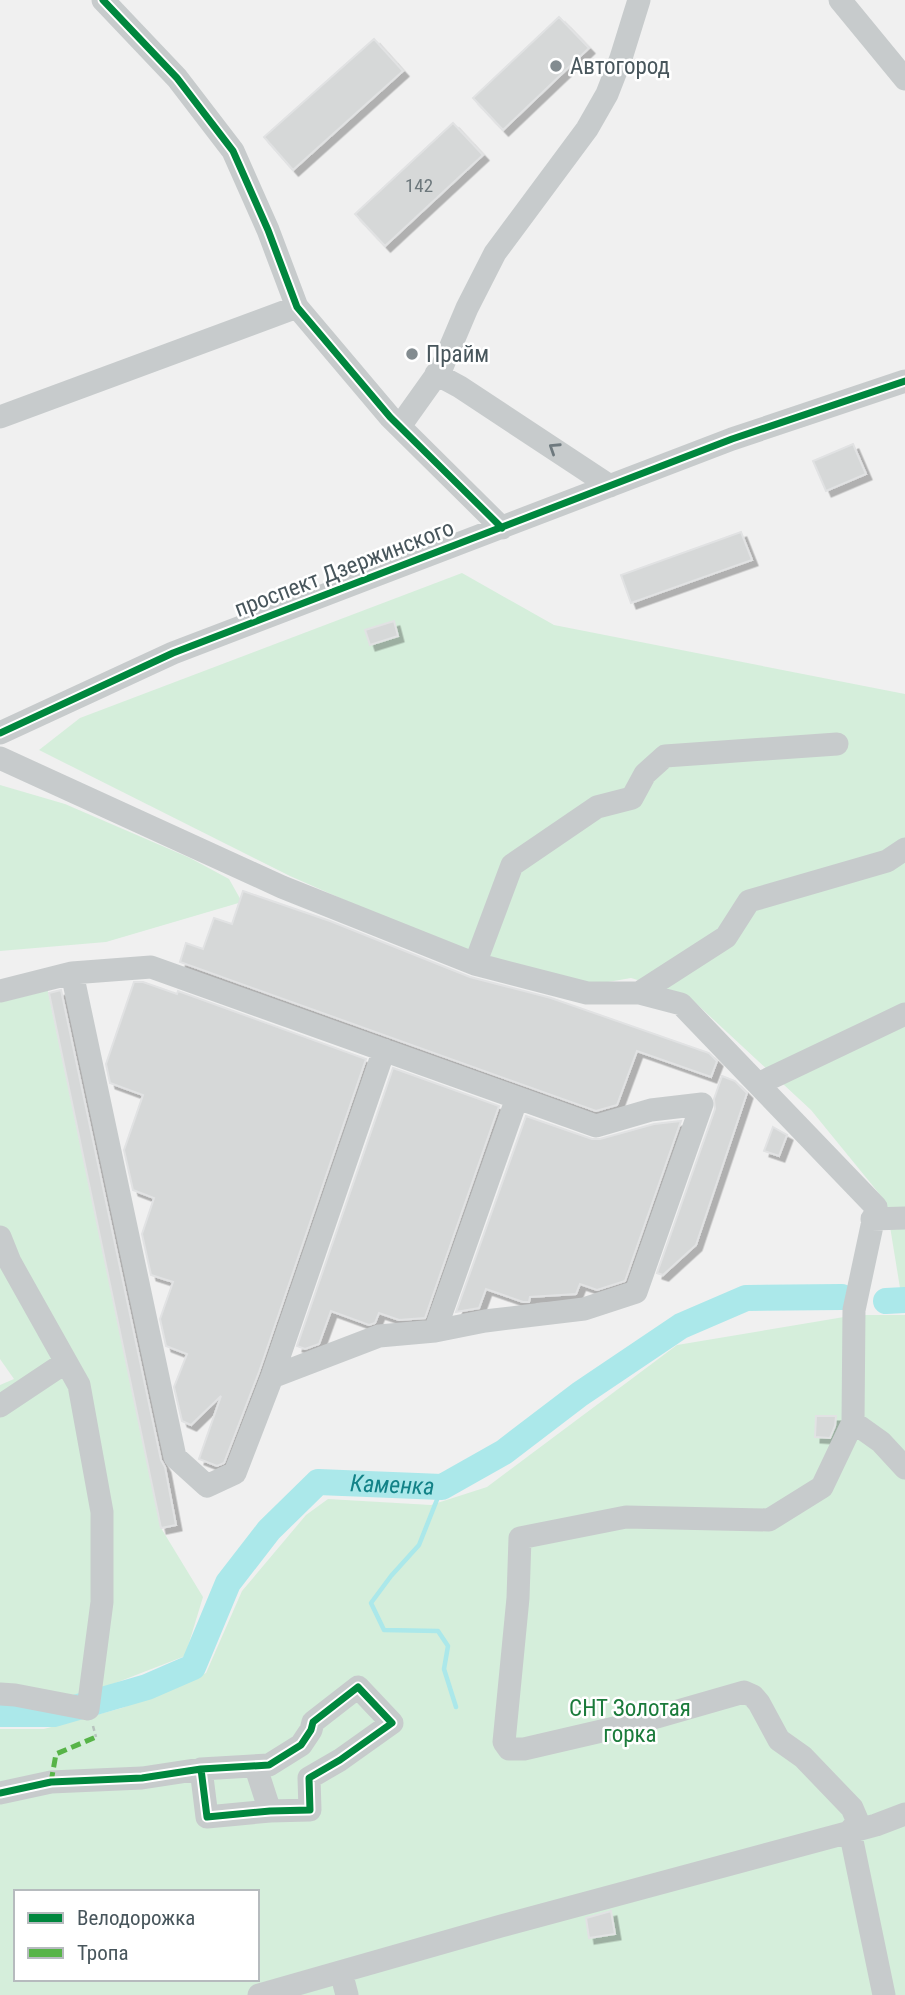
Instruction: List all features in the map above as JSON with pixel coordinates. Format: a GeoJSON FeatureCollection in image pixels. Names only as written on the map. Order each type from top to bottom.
{"type":"FeatureCollection","features":[{"type":"Feature","properties":{"kind":"street"},"geometry":{"type":"LineString","coordinates":[[103,0],[177,78],[233,151],[268,230],[297,307],[400,426],[502,528]]}},
{"type":"Feature","properties":{"kind":"street"},"geometry":{"type":"LineString","coordinates":[[400,426],[436,374],[495,253],[587,130],[607,94],[639,0]]}},
{"type":"Feature","properties":{"kind":"street"},"geometry":{"type":"LineString","coordinates":[[840,0],[905,79]]}},
{"type":"Feature","properties":{"kind":"street"},"geometry":{"type":"LineString","coordinates":[[0,417],[297,307]]}},
{"type":"Feature","properties":{"kind":"street"},"geometry":{"type":"LineString","coordinates":[[436,374],[471,394],[610,486]]}},
{"type":"Feature","properties":{"kind":"street","name":"проспект Дзержинского"},"geometry":{"type":"LineString","coordinates":[[0,733],[173,653],[795,416],[905,381]]}},
{"type":"Feature","properties":{"kind":"street"},"geometry":{"type":"LineString","coordinates":[[475,964],[512,865],[597,807],[632,798],[645,774],[665,756],[837,744]]}},
{"type":"Feature","properties":{"kind":"street"},"geometry":{"type":"LineString","coordinates":[[0,758],[282,887],[475,964],[587,993],[639,993],[681,1004],[876,1207],[855,1310],[853,1422],[822,1487],[769,1520],[626,1517],[520,1538],[518,1598],[504,1742],[509,1749],[524,1749],[636,1723],[744,1692],[759,1703],[779,1740],[803,1758],[852,1808],[858,1822],[850,1831]]}},
{"type":"Feature","properties":{"kind":"street"},"geometry":{"type":"LineString","coordinates":[[639,993],[726,937],[749,901],[887,861],[905,849]]}},
{"type":"Feature","properties":{"kind":"street"},"geometry":{"type":"LineString","coordinates":[[0,990],[72,972],[152,967],[596,1126],[651,1110],[702,1104],[636,1292],[584,1309],[485,1321],[435,1331],[379,1336],[272,1377]]}},
{"type":"Feature","properties":{"kind":"street"},"geometry":{"type":"LineString","coordinates":[[72,972],[175,1457],[207,1486],[235,1473],[272,1377],[384,1050]]}},
{"type":"Feature","properties":{"kind":"street"},"geometry":{"type":"LineString","coordinates":[[758,1084],[905,1014]]}},
{"type":"Feature","properties":{"kind":"street"},"geometry":{"type":"LineString","coordinates":[[435,1331],[517,1098]]}},
{"type":"Feature","properties":{"kind":"street"},"geometry":{"type":"LineString","coordinates":[[872,1219],[905,1218]]}},
{"type":"Feature","properties":{"kind":"street"},"geometry":{"type":"LineString","coordinates":[[0,1237],[10,1262],[79,1385],[102,1512],[102,1602],[88,1709],[0,1694]]}},
{"type":"Feature","properties":{"kind":"street"},"geometry":{"type":"LineString","coordinates":[[0,1406],[66,1362]]}},
{"type":"Feature","properties":{"kind":"street"},"geometry":{"type":"LineString","coordinates":[[853,1422],[902,1459]]}},
{"type":"Feature","properties":{"kind":"street"},"geometry":{"type":"LineString","coordinates":[[0,1793],[51,1782],[142,1779],[201,1769],[256,1768],[269,1765],[301,1745],[312,1730],[313,1722],[358,1687],[392,1723],[309,1779],[310,1810],[207,1817],[201,1769]]}},
{"type":"Feature","properties":{"kind":"street"},"geometry":{"type":"LineString","coordinates":[[256,1768],[270,1811]]}},
{"type":"Feature","properties":{"kind":"street"},"geometry":{"type":"LineString","coordinates":[[259,1995],[876,1825],[905,1814]]}},
{"type":"Feature","properties":{"kind":"street"},"geometry":{"type":"LineString","coordinates":[[850,1831],[884,1995]]}},
{"type":"Feature","properties":{"kind":"street"},"geometry":{"type":"LineString","coordinates":[[341,1972],[346,1995]]}},
{"type":"Feature","properties":{"kind":"green space"},"geometry":{"type":"Polygon","coordinates":[[[462,573],[554,625],[905,694],[905,1288],[900,1288],[886,1202],[811,1110],[687,995],[631,978],[591,985],[458,950],[290,876],[39,750],[80,718],[462,573]]]}},
{"type":"Feature","properties":{"kind":"green space"},"geometry":{"type":"Polygon","coordinates":[[[0,785],[65,804],[190,858],[229,879],[242,902],[106,942],[0,951],[0,785]]]}},
{"type":"Feature","properties":{"kind":"green space"},"geometry":{"type":"Polygon","coordinates":[[[46,982],[161,1528],[203,1597],[185,1656],[87,1694],[32,1705],[0,1704],[0,1385],[14,1379],[0,1359],[0,986],[46,982]]]}},
{"type":"Feature","properties":{"kind":"green space","name":"СНТ Золотая горка"},"geometry":{"type":"Polygon","coordinates":[[[856,1315],[905,1315],[905,1995],[0,1995],[0,1729],[44,1729],[122,1708],[206,1673],[242,1591],[306,1515],[328,1499],[431,1505],[487,1487],[677,1345],[856,1315]]]}},
{"type":"Feature","properties":{"kind":"building"},"geometry":{"type":"Polygon","coordinates":[[[559,17],[589,48],[503,130],[473,98],[559,17]]]}},
{"type":"Feature","properties":{"kind":"building"},"geometry":{"type":"Polygon","coordinates":[[[374,39],[403,71],[293,170],[264,137],[374,39]]]}},
{"type":"Feature","properties":{"kind":"building"},"geometry":{"type":"Polygon","coordinates":[[[453,123],[483,155],[385,246],[355,214],[453,123]]]}},
{"type":"Feature","properties":{"kind":"building"},"geometry":{"type":"Polygon","coordinates":[[[853,444],[866,474],[826,491],[813,461],[853,444]]]}},
{"type":"Feature","properties":{"kind":"building"},"geometry":{"type":"Polygon","coordinates":[[[741,532],[752,560],[631,603],[621,575],[741,532]]]}},
{"type":"Feature","properties":{"kind":"building"},"geometry":{"type":"Polygon","coordinates":[[[394,621],[398,636],[370,645],[365,630],[394,621]]]}},
{"type":"Feature","properties":{"kind":"building"},"geometry":{"type":"Polygon","coordinates":[[[243,891],[330,921],[470,977],[551,998],[709,1053],[717,1061],[711,1077],[637,1051],[617,1105],[596,1111],[180,962],[186,943],[203,949],[214,918],[232,924],[243,891]]]}},
{"type":"Feature","properties":{"kind":"building"},"geometry":{"type":"Polygon","coordinates":[[[134,982],[143,982],[177,994],[178,991],[366,1059],[259,1372],[224,1463],[217,1466],[199,1459],[221,1396],[191,1425],[182,1421],[174,1387],[187,1354],[166,1346],[160,1319],[173,1282],[151,1275],[142,1234],[154,1198],[133,1190],[124,1150],[143,1095],[110,1083],[106,1064],[134,982]]]}},
{"type":"Feature","properties":{"kind":"building"},"geometry":{"type":"Polygon","coordinates":[[[61,990],[176,1525],[161,1528],[49,993],[61,990]]]}},
{"type":"Feature","properties":{"kind":"building"},"geometry":{"type":"Polygon","coordinates":[[[393,1068],[499,1106],[425,1318],[399,1320],[379,1313],[375,1323],[369,1325],[331,1311],[319,1344],[305,1349],[297,1346],[393,1068]]]}},
{"type":"Feature","properties":{"kind":"building"},"geometry":{"type":"Polygon","coordinates":[[[722,1076],[735,1081],[747,1093],[696,1245],[663,1275],[657,1273],[715,1109],[714,1099],[722,1076]]]}},
{"type":"Feature","properties":{"kind":"building"},"geometry":{"type":"Polygon","coordinates":[[[526,1116],[592,1139],[654,1124],[681,1121],[625,1281],[597,1290],[580,1284],[576,1294],[530,1297],[529,1302],[486,1289],[479,1308],[456,1312],[526,1116]]]}},
{"type":"Feature","properties":{"kind":"building"},"geometry":{"type":"Polygon","coordinates":[[[773,1127],[787,1135],[779,1156],[764,1151],[773,1127]]]}},
{"type":"Feature","properties":{"kind":"building"},"geometry":{"type":"Polygon","coordinates":[[[816,1416],[836,1416],[830,1438],[815,1437],[816,1416]]]}},
{"type":"Feature","properties":{"kind":"building"},"geometry":{"type":"Polygon","coordinates":[[[611,1911],[615,1934],[589,1938],[586,1918],[611,1911]]]}},
{"type":"Feature","properties":{"kind":"waterway","name":"Каменка"},"geometry":{"type":"LineString","coordinates":[[0,1714],[54,1714],[147,1687],[193,1667],[228,1583],[269,1530],[318,1482],[442,1487],[504,1452],[580,1394],[681,1326],[746,1298],[842,1297]]}},
{"type":"Feature","properties":{"kind":"waterway","name":"Каменка"},"geometry":{"type":"LineString","coordinates":[[886,1301],[905,1300]]}},
{"type":"Feature","properties":{"kind":"waterway"},"geometry":{"type":"LineString","coordinates":[[442,1487],[419,1545],[371,1603],[384,1630],[438,1631],[448,1646],[444,1669],[456,1707]]}},
{"type":"Feature","properties":{"kind":"marked path"},"geometry":{"type":"LineString","coordinates":[[51,1782],[56,1754],[96,1737]]}},
{"type":"Feature","properties":{"kind":"cycle path"},"geometry":{"type":"LineString","coordinates":[[103,0],[177,78],[233,151],[268,230],[297,307],[390,417],[502,528]]}},
{"type":"Feature","properties":{"kind":"cycle path"},"geometry":{"type":"LineString","coordinates":[[0,733],[173,653],[732,439],[905,381]]}},
{"type":"Feature","properties":{"kind":"cycle path"},"geometry":{"type":"LineString","coordinates":[[0,1793],[51,1782],[142,1778],[201,1769],[269,1765],[301,1745],[313,1722],[358,1687],[392,1723],[340,1760],[309,1778],[310,1810],[207,1817],[201,1769]]}},
{"type":"Feature","properties":{"kind":"place","name":"Автогород"},"geometry":{"type":"Point","coordinates":[556,66]}},
{"type":"Feature","properties":{"kind":"place","name":"Прайм"},"geometry":{"type":"Point","coordinates":[412,354]}}]}
